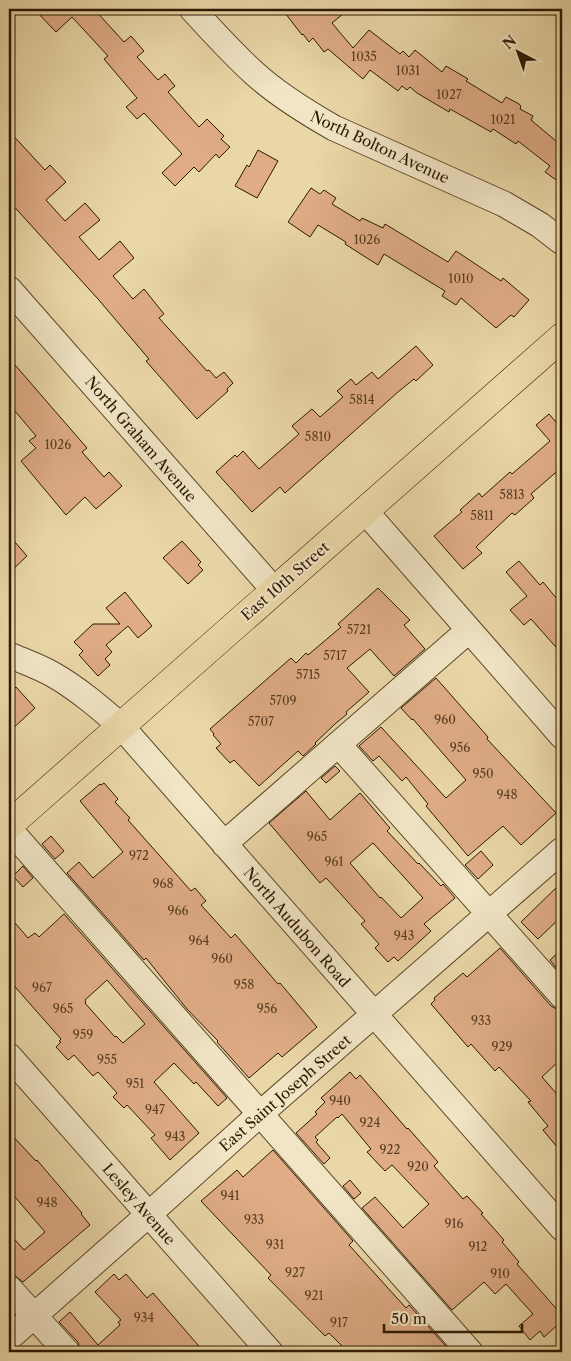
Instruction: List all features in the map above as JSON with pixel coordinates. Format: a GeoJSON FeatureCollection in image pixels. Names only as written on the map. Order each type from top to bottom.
{"type":"FeatureCollection","features":[{"type":"Feature","properties":{"kind":"main road","name":"East 10th Street"},"geometry":{"type":"LineString","coordinates":[[9,825],[562,337]]}},
{"type":"Feature","properties":{"kind":"street","name":"North Bolton Avenue"},"geometry":{"type":"LineString","coordinates":[[192,9],[255,74],[311,115],[334,128],[504,204],[540,225],[562,242]]}},
{"type":"Feature","properties":{"kind":"street","name":"North Graham Avenue"},"geometry":{"type":"LineString","coordinates":[[9,289],[274,590]]}},
{"type":"Feature","properties":{"kind":"street"},"geometry":{"type":"LineString","coordinates":[[365,511],[562,736]]}},
{"type":"Feature","properties":{"kind":"street"},"geometry":{"type":"LineString","coordinates":[[224,844],[469,630]]}},
{"type":"Feature","properties":{"kind":"street","name":"North Audubon Road"},"geometry":{"type":"LineString","coordinates":[[9,655],[46,671],[68,684],[88,698],[120,726],[562,1228]]}},
{"type":"Feature","properties":{"kind":"street"},"geometry":{"type":"LineString","coordinates":[[338,744],[562,996]]}},
{"type":"Feature","properties":{"kind":"street"},"geometry":{"type":"LineString","coordinates":[[9,829],[470,1352]]}},
{"type":"Feature","properties":{"kind":"street","name":"East Saint Joseph Street"},"geometry":{"type":"LineString","coordinates":[[9,1338],[260,1114],[562,850]]}},
{"type":"Feature","properties":{"kind":"street","name":"Lesley Avenue"},"geometry":{"type":"LineString","coordinates":[[9,1056],[270,1352]]}},
{"type":"Feature","properties":{"kind":"street"},"geometry":{"type":"LineString","coordinates":[[9,1288],[68,1352]]}},
{"type":"Feature","properties":{"kind":"building"},"geometry":{"type":"Polygon","coordinates":[[[34,9],[94,9],[124,42],[131,36],[144,51],[137,57],[158,80],[165,74],[175,86],[168,92],[199,127],[207,119],[224,136],[221,139],[230,147],[219,158],[216,154],[199,172],[194,167],[175,186],[162,173],[182,154],[144,113],[137,119],[126,107],[137,98],[104,59],[108,56],[72,17],[56,32],[34,9]]]}},
{"type":"Feature","properties":{"kind":"building"},"geometry":{"type":"Polygon","coordinates":[[[282,9],[349,9],[332,23],[353,48],[369,30],[400,54],[403,51],[409,57],[415,50],[442,72],[446,66],[502,103],[506,97],[519,104],[521,106],[520,109],[533,116],[531,120],[562,146],[562,184],[545,172],[550,166],[518,141],[516,144],[493,129],[491,132],[450,109],[449,112],[410,87],[407,90],[402,86],[398,91],[370,70],[363,79],[328,49],[324,52],[313,38],[309,42],[282,9]]]}},
{"type":"Feature","properties":{"kind":"building"},"geometry":{"type":"Polygon","coordinates":[[[9,131],[45,170],[50,165],[66,182],[46,200],[65,221],[85,203],[100,220],[79,237],[99,260],[120,241],[134,258],[113,276],[133,299],[144,289],[164,314],[159,318],[207,371],[209,370],[216,378],[224,372],[233,383],[227,389],[228,391],[197,419],[146,361],[149,359],[98,299],[9,201],[9,131]]]}},
{"type":"Feature","properties":{"kind":"building"},"geometry":{"type":"Polygon","coordinates":[[[258,150],[278,161],[257,198],[235,186],[247,165],[249,167],[258,150]]]}},
{"type":"Feature","properties":{"kind":"building"},"geometry":{"type":"Polygon","coordinates":[[[311,188],[320,194],[324,190],[336,198],[332,204],[360,221],[362,218],[383,228],[385,224],[448,262],[456,251],[501,281],[503,278],[529,300],[514,317],[511,315],[496,328],[461,298],[456,305],[442,296],[445,291],[384,254],[378,265],[318,225],[310,237],[288,222],[311,188]]]}},
{"type":"Feature","properties":{"kind":"building"},"geometry":{"type":"Polygon","coordinates":[[[416,346],[433,365],[416,381],[414,379],[398,392],[285,493],[280,487],[252,512],[216,472],[235,455],[237,457],[243,451],[259,469],[299,434],[292,426],[312,409],[320,417],[343,397],[337,391],[351,379],[356,385],[372,372],[378,379],[416,346]]]}},
{"type":"Feature","properties":{"kind":"building"},"geometry":{"type":"Polygon","coordinates":[[[9,358],[87,448],[82,452],[104,477],[109,472],[122,486],[96,509],[85,497],[66,515],[21,461],[36,448],[29,441],[36,436],[9,404],[9,358]]]}},
{"type":"Feature","properties":{"kind":"building"},"geometry":{"type":"Polygon","coordinates":[[[549,414],[562,429],[562,467],[531,494],[534,498],[515,515],[512,513],[476,547],[482,553],[463,569],[434,536],[462,512],[460,510],[479,493],[482,497],[550,441],[536,425],[549,414]]]}},
{"type":"Feature","properties":{"kind":"building"},"geometry":{"type":"Polygon","coordinates":[[[9,535],[27,556],[9,573],[9,535]]]}},
{"type":"Feature","properties":{"kind":"building"},"geometry":{"type":"Polygon","coordinates":[[[182,541],[201,562],[198,565],[203,570],[188,584],[163,558],[182,541]]]}},
{"type":"Feature","properties":{"kind":"building"},"geometry":{"type":"Polygon","coordinates":[[[519,561],[540,585],[543,582],[562,605],[562,654],[531,619],[524,625],[510,610],[527,596],[506,572],[519,561]]]}},
{"type":"Feature","properties":{"kind":"building"},"geometry":{"type":"Polygon","coordinates":[[[378,588],[410,620],[404,625],[425,649],[394,676],[370,649],[347,668],[369,692],[346,712],[347,714],[303,756],[298,751],[259,786],[234,760],[230,763],[216,748],[221,744],[210,729],[291,658],[296,663],[306,653],[308,655],[341,627],[338,624],[378,588]]]}},
{"type":"Feature","properties":{"kind":"building"},"geometry":{"type":"Polygon","coordinates":[[[125,592],[152,626],[138,638],[128,626],[106,645],[112,652],[105,659],[110,665],[98,676],[79,655],[83,651],[74,642],[93,624],[120,624],[106,608],[125,592]]]}},
{"type":"Feature","properties":{"kind":"building"},"geometry":{"type":"Polygon","coordinates":[[[436,678],[488,737],[487,739],[556,813],[521,845],[503,826],[468,856],[426,806],[428,804],[406,777],[402,781],[379,756],[373,761],[359,746],[381,727],[446,798],[466,780],[413,719],[401,708],[436,678]]]}},
{"type":"Feature","properties":{"kind":"building"},"geometry":{"type":"Polygon","coordinates":[[[16,687],[35,708],[9,732],[9,694],[16,687]]]}},
{"type":"Feature","properties":{"kind":"building"},"geometry":{"type":"Polygon","coordinates":[[[335,766],[340,771],[326,783],[321,778],[335,766]]]}},
{"type":"Feature","properties":{"kind":"building"},"geometry":{"type":"Polygon","coordinates":[[[104,783],[118,799],[115,802],[130,818],[128,820],[191,891],[195,888],[206,901],[201,905],[231,938],[235,934],[317,1027],[282,1057],[278,1053],[249,1078],[218,1041],[187,1009],[146,958],[144,960],[67,873],[79,862],[93,878],[123,852],[80,801],[100,784],[104,783]]]}},
{"type":"Feature","properties":{"kind":"building"},"geometry":{"type":"Polygon","coordinates":[[[306,791],[330,820],[360,793],[390,828],[387,831],[418,864],[441,886],[443,884],[455,898],[424,924],[431,931],[398,961],[394,957],[388,962],[375,948],[379,944],[361,924],[365,921],[326,878],[320,883],[269,823],[306,791]],[[373,843],[350,863],[380,898],[401,918],[423,898],[373,843]]]}},
{"type":"Feature","properties":{"kind":"building"},"geometry":{"type":"Polygon","coordinates":[[[51,836],[64,851],[55,859],[42,844],[51,836]]]}},
{"type":"Feature","properties":{"kind":"building"},"geometry":{"type":"Polygon","coordinates":[[[481,851],[493,865],[478,879],[465,865],[481,851]]]}},
{"type":"Feature","properties":{"kind":"building"},"geometry":{"type":"Polygon","coordinates":[[[23,866],[33,878],[23,887],[13,876],[23,866]]]}},
{"type":"Feature","properties":{"kind":"building"},"geometry":{"type":"Polygon","coordinates":[[[562,882],[562,916],[538,939],[521,922],[562,882]]]}},
{"type":"Feature","properties":{"kind":"building"},"geometry":{"type":"Polygon","coordinates":[[[64,914],[227,1098],[218,1106],[196,1082],[194,1084],[174,1063],[154,1082],[199,1133],[170,1160],[151,1138],[155,1135],[127,1105],[124,1108],[113,1097],[117,1093],[98,1072],[93,1076],[74,1055],[68,1060],[56,1047],[61,1042],[59,1041],[61,1039],[9,980],[9,916],[28,938],[35,933],[39,937],[64,914]],[[107,980],[85,1000],[85,1003],[115,1037],[123,1043],[145,1024],[107,980]]]}},
{"type":"Feature","properties":{"kind":"building"},"geometry":{"type":"Polygon","coordinates":[[[500,948],[551,1006],[562,1012],[562,1058],[542,1077],[562,1100],[562,1153],[543,1130],[548,1126],[528,1102],[531,1101],[499,1067],[495,1071],[471,1044],[468,1047],[431,1004],[435,1000],[434,998],[463,973],[467,977],[500,948]]]}},
{"type":"Feature","properties":{"kind":"building"},"geometry":{"type":"Polygon","coordinates":[[[562,949],[562,973],[561,974],[550,960],[562,949]]]}},
{"type":"Feature","properties":{"kind":"building"},"geometry":{"type":"Polygon","coordinates":[[[350,1072],[356,1079],[360,1075],[438,1162],[434,1166],[463,1199],[467,1196],[483,1213],[481,1214],[504,1240],[502,1242],[519,1262],[517,1264],[561,1314],[557,1317],[561,1322],[544,1337],[540,1331],[530,1340],[519,1326],[533,1314],[506,1284],[495,1294],[484,1282],[452,1310],[362,1208],[375,1197],[403,1228],[429,1204],[392,1165],[385,1171],[367,1152],[371,1149],[342,1114],[315,1137],[318,1140],[316,1142],[330,1158],[324,1164],[296,1133],[317,1114],[315,1112],[325,1102],[321,1098],[350,1072]]]}},
{"type":"Feature","properties":{"kind":"building"},"geometry":{"type":"Polygon","coordinates":[[[9,1132],[37,1160],[90,1225],[23,1282],[14,1275],[9,1274],[9,1233],[24,1250],[45,1232],[9,1190],[9,1132]]]}},
{"type":"Feature","properties":{"kind":"building"},"geometry":{"type":"Polygon","coordinates":[[[273,1150],[353,1241],[349,1245],[406,1308],[409,1305],[451,1352],[348,1352],[329,1333],[325,1336],[268,1278],[271,1275],[201,1201],[237,1170],[243,1177],[273,1150]]]}},
{"type":"Feature","properties":{"kind":"building"},"geometry":{"type":"Polygon","coordinates":[[[350,1180],[361,1193],[354,1199],[343,1186],[350,1180]]]}},
{"type":"Feature","properties":{"kind":"building"},"geometry":{"type":"Polygon","coordinates":[[[114,1274],[119,1280],[126,1274],[147,1298],[153,1293],[204,1352],[81,1352],[78,1342],[59,1322],[70,1312],[98,1345],[120,1325],[118,1322],[121,1320],[95,1292],[114,1274]]]}}]}
